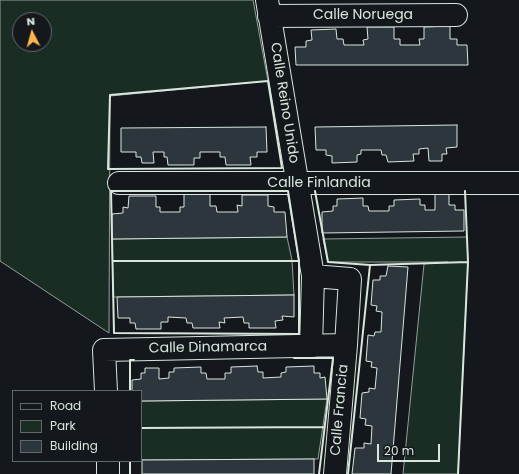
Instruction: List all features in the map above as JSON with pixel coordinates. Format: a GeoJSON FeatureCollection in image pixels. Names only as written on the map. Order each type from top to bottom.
{"type":"FeatureCollection","features":[{"type":"Feature","properties":{"kind":"street","name":"Calle Noruega"},"geometry":{"type":"LineString","coordinates":[[268,8],[456,15]]}},
{"type":"Feature","properties":{"kind":"street","name":"Calle Reino Unido"},"geometry":{"type":"LineString","coordinates":[[268,8],[313,276],[312,347]]}},
{"type":"Feature","properties":{"kind":"street","name":"Calle Finlandia"},"geometry":{"type":"LineString","coordinates":[[119,183],[519,183]]}},
{"type":"Feature","properties":{"kind":"street","name":"Calle Francia"},"geometry":{"type":"LineString","coordinates":[[313,276],[350,279],[335,474]]}},
{"type":"Feature","properties":{"kind":"street","name":"Calle Dinamarca"},"geometry":{"type":"LineString","coordinates":[[106,390],[104,350],[312,347],[346,345]]}},
{"type":"Feature","properties":{"kind":"street"},"geometry":{"type":"LineString","coordinates":[[108,462],[108,474]]}},
{"type":"Feature","properties":{"kind":"green space"},"geometry":{"type":"Polygon","coordinates":[[[0,0],[253,0],[268,81],[110,96],[109,333],[0,261],[0,0]]]}},
{"type":"Feature","properties":{"kind":"green space"},"geometry":{"type":"Polygon","coordinates":[[[287,237],[292,260],[294,295],[113,297],[112,239],[287,237]]]}},
{"type":"Feature","properties":{"kind":"green space"},"geometry":{"type":"Polygon","coordinates":[[[467,237],[468,262],[458,474],[403,474],[424,264],[448,262],[328,262],[323,239],[467,237]]]}},
{"type":"Feature","properties":{"kind":"green space"},"geometry":{"type":"Polygon","coordinates":[[[327,399],[318,459],[142,460],[142,401],[327,399]]]}},
{"type":"Feature","properties":{"kind":"building"},"geometry":{"type":"Polygon","coordinates":[[[450,26],[450,39],[457,39],[457,45],[467,45],[468,65],[296,65],[295,47],[306,47],[306,41],[312,40],[311,30],[336,29],[337,39],[343,39],[344,45],[364,45],[363,40],[368,39],[367,27],[394,27],[394,39],[400,39],[400,45],[420,45],[419,39],[424,39],[424,27],[450,26]]]}},
{"type":"Feature","properties":{"kind":"building"},"geometry":{"type":"Polygon","coordinates":[[[457,125],[457,147],[446,148],[447,154],[442,154],[442,161],[429,161],[428,148],[419,149],[419,154],[413,154],[414,161],[388,162],[386,155],[382,155],[381,150],[361,150],[361,154],[357,155],[357,162],[332,163],[332,156],[326,155],[326,150],[316,150],[315,127],[457,125]]]}},
{"type":"Feature","properties":{"kind":"building"},"geometry":{"type":"Polygon","coordinates":[[[266,127],[267,152],[257,152],[257,157],[250,157],[251,165],[226,165],[225,157],[220,157],[220,152],[200,152],[200,158],[194,158],[194,165],[168,165],[167,157],[164,157],[164,152],[153,152],[154,163],[142,163],[141,157],[136,157],[136,152],[121,152],[121,128],[266,127]]]}},
{"type":"Feature","properties":{"kind":"building"},"geometry":{"type":"Polygon","coordinates":[[[435,193],[449,193],[449,205],[455,205],[455,210],[464,210],[464,231],[322,233],[322,212],[333,211],[333,206],[337,206],[337,199],[363,198],[363,206],[368,206],[369,211],[389,211],[389,206],[394,206],[394,200],[420,199],[420,205],[425,205],[425,210],[435,210],[435,193]]]}},
{"type":"Feature","properties":{"kind":"building"},"geometry":{"type":"Polygon","coordinates":[[[184,194],[210,194],[210,206],[216,206],[217,212],[238,212],[237,205],[242,206],[242,195],[268,195],[268,206],[274,207],[274,212],[285,212],[287,237],[112,239],[112,214],[123,213],[123,207],[128,208],[129,196],[156,196],[156,207],[160,207],[160,212],[180,212],[180,207],[184,207],[184,194]]]}},
{"type":"Feature","properties":{"kind":"building"},"geometry":{"type":"Polygon","coordinates":[[[388,266],[408,267],[391,474],[352,474],[355,448],[364,448],[364,443],[371,444],[372,426],[365,425],[366,419],[360,418],[362,393],[369,392],[369,388],[375,389],[377,368],[371,367],[372,362],[366,361],[368,335],[374,336],[375,332],[381,332],[382,312],[376,311],[377,306],[371,305],[373,280],[380,280],[380,276],[386,276],[388,266]]]}},
{"type":"Feature","properties":{"kind":"building"},"geometry":{"type":"Polygon","coordinates":[[[294,295],[294,317],[282,316],[283,320],[275,321],[276,328],[249,328],[249,323],[244,323],[243,317],[224,318],[225,323],[219,322],[220,328],[193,328],[192,323],[187,323],[186,318],[168,317],[168,322],[161,322],[161,329],[136,329],[135,323],[130,323],[130,318],[118,318],[117,297],[294,295]]]}},
{"type":"Feature","properties":{"kind":"building"},"geometry":{"type":"Polygon","coordinates":[[[257,366],[258,372],[263,372],[263,378],[281,377],[281,373],[286,372],[286,367],[314,366],[314,373],[320,373],[320,378],[325,377],[327,399],[142,401],[142,390],[132,390],[132,380],[141,379],[141,373],[145,373],[145,368],[159,368],[159,379],[169,378],[169,372],[174,372],[174,368],[201,367],[201,373],[206,373],[207,379],[225,379],[225,373],[231,373],[231,367],[257,366]]]}},
{"type":"Feature","properties":{"kind":"building"},"geometry":{"type":"Polygon","coordinates":[[[314,459],[314,474],[142,474],[142,460],[314,459]]]}},
{"type":"Feature","properties":{"kind":"wall"},"geometry":{"type":"LineString","coordinates":[[268,81],[282,168],[108,169],[110,95],[268,81]]}},
{"type":"Feature","properties":{"kind":"wall"},"geometry":{"type":"LineString","coordinates":[[111,191],[288,191],[299,261],[299,334],[114,333],[111,191]]}},
{"type":"Feature","properties":{"kind":"wall"},"geometry":{"type":"LineString","coordinates":[[315,191],[328,262],[370,265],[348,474]]}},
{"type":"Feature","properties":{"kind":"wall"},"geometry":{"type":"LineString","coordinates":[[458,474],[468,262],[465,191]]}},
{"type":"Feature","properties":{"kind":"wall"},"geometry":{"type":"LineString","coordinates":[[113,261],[299,261]]}},
{"type":"Feature","properties":{"kind":"wall"},"geometry":{"type":"LineString","coordinates":[[370,265],[468,262]]}},
{"type":"Feature","properties":{"kind":"wall"},"geometry":{"type":"LineString","coordinates":[[294,358],[333,358],[319,474]]}},
{"type":"Feature","properties":{"kind":"wall"},"geometry":{"type":"LineString","coordinates":[[130,390],[130,360],[134,360]]}},
{"type":"Feature","properties":{"kind":"wall"},"geometry":{"type":"LineString","coordinates":[[142,428],[325,427]]}},
{"type":"Feature","properties":{"kind":"wall"},"geometry":{"type":"LineString","coordinates":[[130,462],[130,474]]}}]}
